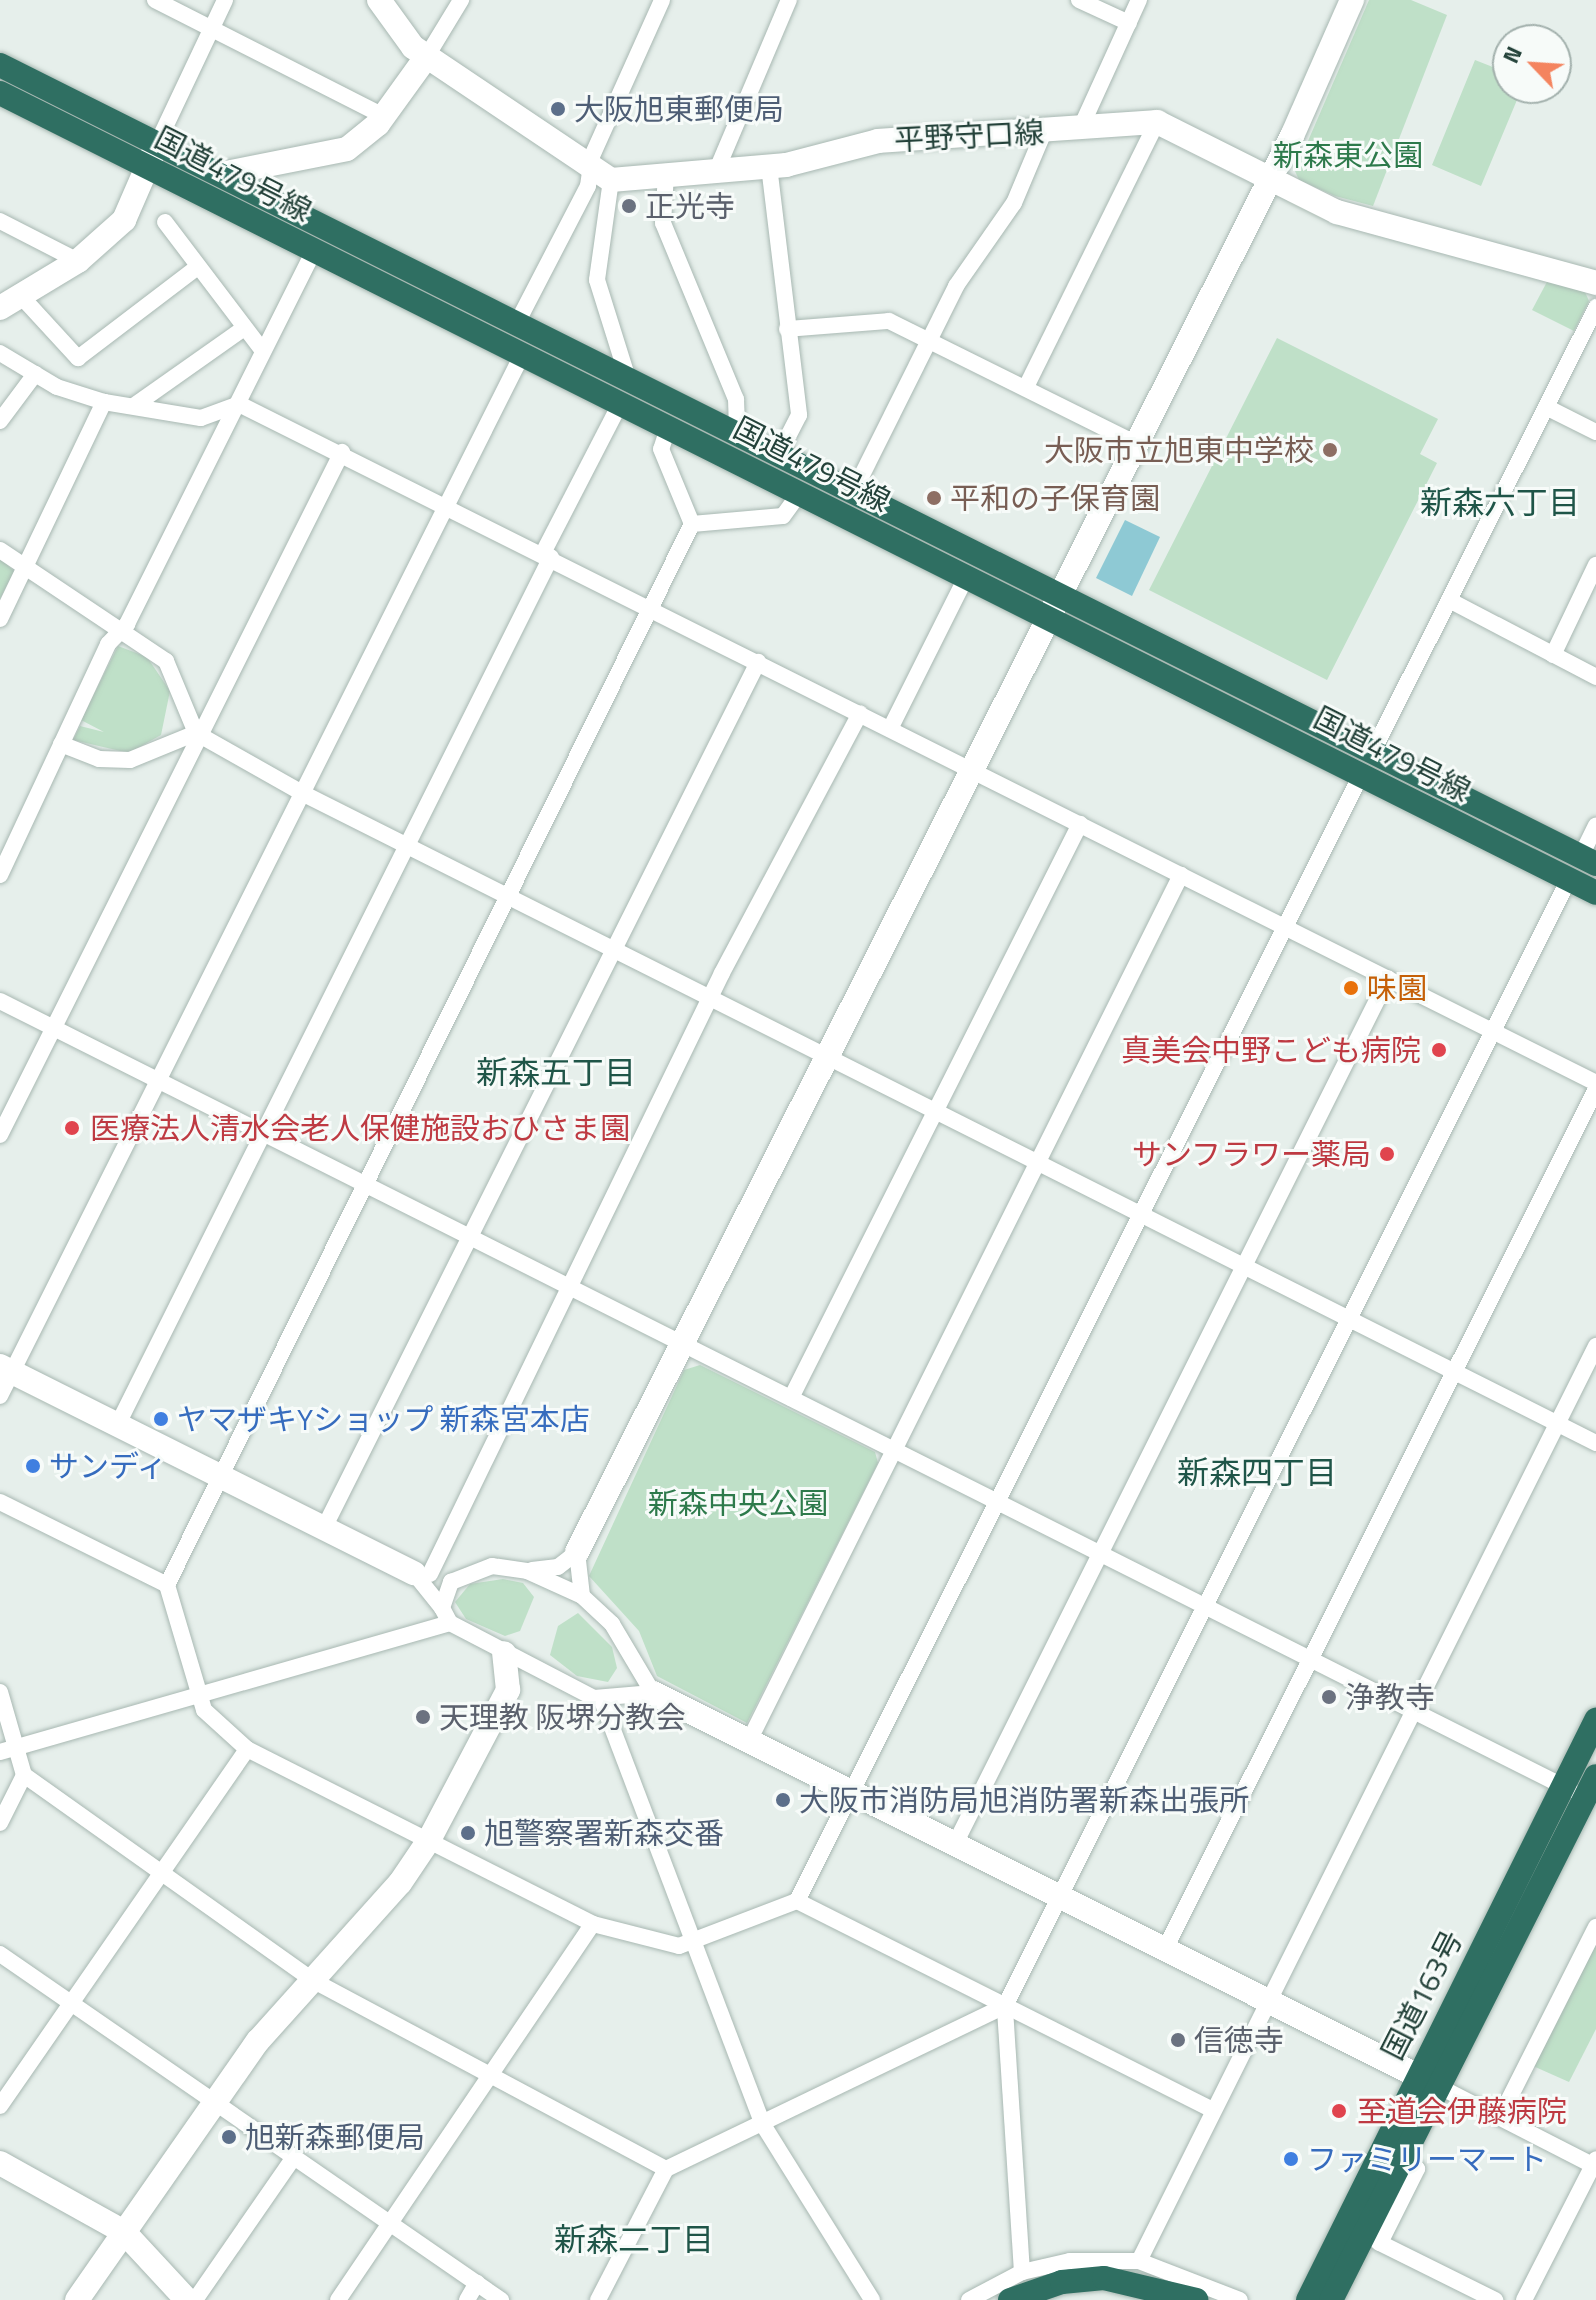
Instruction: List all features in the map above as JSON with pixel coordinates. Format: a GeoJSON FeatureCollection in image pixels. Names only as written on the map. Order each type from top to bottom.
{"type":"FeatureCollection","features":[{"type":"Feature","properties":{"kind":"highway","name":"国道479号線"},"geometry":{"type":"LineString","coordinates":[[0,65],[314,251],[966,577],[1051,605],[1373,751],[1588,860]]}},
{"type":"Feature","properties":{"kind":"highway","name":"国道479号線"},"geometry":{"type":"LineString","coordinates":[[0,93],[154,156],[221,174],[779,454],[1361,775],[1596,893]]}},
{"type":"Feature","properties":{"kind":"highway","name":"国道163号"},"geometry":{"type":"LineString","coordinates":[[1331,2300],[1405,2156],[1427,2080],[1596,1720]]}},
{"type":"Feature","properties":{"kind":"highway","name":"国道163号"},"geometry":{"type":"LineString","coordinates":[[1308,2300],[1427,2080],[1593,1791]]}},
{"type":"Feature","properties":{"kind":"highway"},"geometry":{"type":"LineString","coordinates":[[1010,2300],[1062,2282],[1104,2278],[1196,2300]]}},
{"type":"Feature","properties":{"kind":"street"},"geometry":{"type":"LineString","coordinates":[[155,0],[384,116]]}},
{"type":"Feature","properties":{"kind":"street"},"geometry":{"type":"LineString","coordinates":[[196,268],[78,358],[10,301],[78,261],[124,220],[225,0]]}},
{"type":"Feature","properties":{"kind":"street"},"geometry":{"type":"LineString","coordinates":[[379,0],[427,56],[600,175]]}},
{"type":"Feature","properties":{"kind":"street"},"geometry":{"type":"LineString","coordinates":[[221,174],[329,157],[384,116],[427,56],[461,0]]}},
{"type":"Feature","properties":{"kind":"street"},"geometry":{"type":"LineString","coordinates":[[517,323],[600,175],[662,0]]}},
{"type":"Feature","properties":{"kind":"street"},"geometry":{"type":"LineString","coordinates":[[715,174],[789,0]]}},
{"type":"Feature","properties":{"kind":"street"},"geometry":{"type":"LineString","coordinates":[[1079,0],[1129,23]]}},
{"type":"Feature","properties":{"kind":"street"},"geometry":{"type":"LineString","coordinates":[[1081,127],[1139,0]]}},
{"type":"Feature","properties":{"kind":"street"},"geometry":{"type":"LineString","coordinates":[[6,1369],[324,1528],[422,1573],[458,1576],[492,1566],[527,1571],[558,1567],[577,1552],[1268,179],[1352,0]]}},
{"type":"Feature","properties":{"kind":"street"},"geometry":{"type":"LineString","coordinates":[[1026,387],[1157,122]]}},
{"type":"Feature","properties":{"kind":"street","name":"平野守口線"},"geometry":{"type":"LineString","coordinates":[[600,175],[715,174],[769,166],[878,141],[1043,134],[1081,127],[1157,122],[1188,132],[1268,179],[1337,212],[1596,283]]}},
{"type":"Feature","properties":{"kind":"street"},"geometry":{"type":"LineString","coordinates":[[853,493],[956,286],[1014,203],[1043,134]]}},
{"type":"Feature","properties":{"kind":"street"},"geometry":{"type":"LineString","coordinates":[[769,166],[799,415],[779,454]]}},
{"type":"Feature","properties":{"kind":"street"},"geometry":{"type":"LineString","coordinates":[[666,174],[663,223],[736,399],[742,418],[737,433]]}},
{"type":"Feature","properties":{"kind":"street"},"geometry":{"type":"LineString","coordinates":[[600,175],[597,280],[628,379]]}},
{"type":"Feature","properties":{"kind":"street"},"geometry":{"type":"LineString","coordinates":[[0,221],[78,261]]}},
{"type":"Feature","properties":{"kind":"street"},"geometry":{"type":"LineString","coordinates":[[165,222],[196,268],[262,350]]}},
{"type":"Feature","properties":{"kind":"street"},"geometry":{"type":"LineString","coordinates":[[0,875],[116,631],[127,624],[314,251]]}},
{"type":"Feature","properties":{"kind":"street"},"geometry":{"type":"LineString","coordinates":[[1373,751],[1596,307]]}},
{"type":"Feature","properties":{"kind":"street"},"geometry":{"type":"LineString","coordinates":[[787,329],[889,321],[932,337],[1133,442]]}},
{"type":"Feature","properties":{"kind":"street"},"geometry":{"type":"LineString","coordinates":[[135,405],[244,328]]}},
{"type":"Feature","properties":{"kind":"street"},"geometry":{"type":"LineString","coordinates":[[0,353],[35,374],[104,402],[201,418],[239,404],[446,503],[650,609],[1286,926],[1596,1086],[1165,1949]]}},
{"type":"Feature","properties":{"kind":"street"},"geometry":{"type":"LineString","coordinates":[[0,1396],[6,1369],[159,1081],[522,355]]}},
{"type":"Feature","properties":{"kind":"street"},"geometry":{"type":"LineString","coordinates":[[0,421],[35,374]]}},
{"type":"Feature","properties":{"kind":"street"},"geometry":{"type":"LineString","coordinates":[[0,619],[104,402]]}},
{"type":"Feature","properties":{"kind":"street"},"geometry":{"type":"LineString","coordinates":[[118,1424],[408,843],[620,404]]}},
{"type":"Feature","properties":{"kind":"street"},"geometry":{"type":"LineString","coordinates":[[1546,407],[1596,432]]}},
{"type":"Feature","properties":{"kind":"street"},"geometry":{"type":"LineString","coordinates":[[668,428],[661,449],[692,524],[508,894],[368,1187],[167,1585],[198,1696],[247,1749],[593,1924],[679,1946],[797,1901],[1361,775]]}},
{"type":"Feature","properties":{"kind":"street"},"geometry":{"type":"LineString","coordinates":[[0,1135],[196,733],[342,452]]}},
{"type":"Feature","properties":{"kind":"street"},"geometry":{"type":"LineString","coordinates":[[692,524],[783,516],[800,493]]}},
{"type":"Feature","properties":{"kind":"street"},"geometry":{"type":"LineString","coordinates":[[0,550],[28,564],[116,631],[166,661],[196,733],[304,794],[408,843],[1037,1165],[1141,1214],[1596,1443]]}},
{"type":"Feature","properties":{"kind":"street"},"geometry":{"type":"LineString","coordinates":[[1553,655],[1596,565]]}},
{"type":"Feature","properties":{"kind":"street"},"geometry":{"type":"LineString","coordinates":[[890,729],[966,577]]}},
{"type":"Feature","properties":{"kind":"street"},"geometry":{"type":"LineString","coordinates":[[1449,600],[1596,677]]}},
{"type":"Feature","properties":{"kind":"street"},"geometry":{"type":"LineString","coordinates":[[324,1528],[758,662]]}},
{"type":"Feature","properties":{"kind":"street"},"geometry":{"type":"LineString","coordinates":[[422,1573],[573,1289],[710,999],[860,713]]}},
{"type":"Feature","properties":{"kind":"street"},"geometry":{"type":"LineString","coordinates":[[61,744],[99,759],[130,760],[196,733]]}},
{"type":"Feature","properties":{"kind":"street"},"geometry":{"type":"LineString","coordinates":[[791,1398],[1080,824]]}},
{"type":"Feature","properties":{"kind":"street"},"geometry":{"type":"LineString","coordinates":[[1588,860],[1596,825]]}},
{"type":"Feature","properties":{"kind":"street"},"geometry":{"type":"LineString","coordinates":[[749,1741],[1181,875]]}},
{"type":"Feature","properties":{"kind":"street"},"geometry":{"type":"LineString","coordinates":[[1022,2272],[1005,2006],[1569,879]]}},
{"type":"Feature","properties":{"kind":"street"},"geometry":{"type":"LineString","coordinates":[[955,1844],[1388,978]]}},
{"type":"Feature","properties":{"kind":"street"},"geometry":{"type":"LineString","coordinates":[[0,1001],[1563,1786],[1593,1791]]}},
{"type":"Feature","properties":{"kind":"street"},"geometry":{"type":"LineString","coordinates":[[1139,2261],[1596,1346]]}},
{"type":"Feature","properties":{"kind":"street"},"geometry":{"type":"LineString","coordinates":[[0,1502],[167,1585]]}},
{"type":"Feature","properties":{"kind":"street"},"geometry":{"type":"LineString","coordinates":[[577,1552],[582,1596]]}},
{"type":"Feature","properties":{"kind":"street"},"geometry":{"type":"LineString","coordinates":[[527,1571],[582,1596],[612,1624],[632,1663],[653,1693],[1595,2163],[1524,2300]]}},
{"type":"Feature","properties":{"kind":"street"},"geometry":{"type":"LineString","coordinates":[[422,1573],[446,1616],[504,1653],[602,1701],[762,2123],[872,2300]]}},
{"type":"Feature","properties":{"kind":"street"},"geometry":{"type":"LineString","coordinates":[[446,1616],[458,1576]]}},
{"type":"Feature","properties":{"kind":"street"},"geometry":{"type":"LineString","coordinates":[[8,1750],[198,1696],[446,1616]]}},
{"type":"Feature","properties":{"kind":"street"},"geometry":{"type":"LineString","coordinates":[[77,2300],[213,2101],[429,1840],[508,1690],[504,1653]]}},
{"type":"Feature","properties":{"kind":"street"},"geometry":{"type":"LineString","coordinates":[[619,1695],[632,1663]]}},
{"type":"Feature","properties":{"kind":"street"},"geometry":{"type":"LineString","coordinates":[[0,1692],[8,1750],[24,1775],[314,1981],[666,2169]]}},
{"type":"Feature","properties":{"kind":"street"},"geometry":{"type":"LineString","coordinates":[[602,1701],[619,1695],[653,1693]]}},
{"type":"Feature","properties":{"kind":"street"},"geometry":{"type":"LineString","coordinates":[[0,2106],[69,2002],[247,1749]]}},
{"type":"Feature","properties":{"kind":"street"},"geometry":{"type":"LineString","coordinates":[[0,1823],[24,1775]]}},
{"type":"Feature","properties":{"kind":"street"},"geometry":{"type":"LineString","coordinates":[[797,1901],[1213,2110]]}},
{"type":"Feature","properties":{"kind":"street"},"geometry":{"type":"LineString","coordinates":[[338,2300],[593,1924]]}},
{"type":"Feature","properties":{"kind":"street"},"geometry":{"type":"LineString","coordinates":[[1500,2117],[1596,1927]]}},
{"type":"Feature","properties":{"kind":"street"},"geometry":{"type":"LineString","coordinates":[[0,1954],[501,2300]]}},
{"type":"Feature","properties":{"kind":"street"},"geometry":{"type":"LineString","coordinates":[[598,2300],[666,2169],[1005,2006]]}},
{"type":"Feature","properties":{"kind":"street"},"geometry":{"type":"LineString","coordinates":[[1405,2156],[1417,2169],[1379,2242],[1495,2300]]}},
{"type":"Feature","properties":{"kind":"street"},"geometry":{"type":"LineString","coordinates":[[195,2300],[294,2157]]}},
{"type":"Feature","properties":{"kind":"street"},"geometry":{"type":"LineString","coordinates":[[0,2163],[124,2232],[187,2300]]}},
{"type":"Feature","properties":{"kind":"street"},"geometry":{"type":"LineString","coordinates":[[969,2300],[1022,2272],[1070,2261],[1139,2261],[1240,2300]]}},
{"type":"Feature","properties":{"kind":"street"},"geometry":{"type":"LineString","coordinates":[[467,2300],[477,2283]]}},
{"type":"Feature","properties":{"kind":"green space","name":"新森東公園"},"geometry":{"type":"Polygon","coordinates":[[[1369,0],[1411,0],[1447,15],[1373,206],[1335,196],[1299,180],[1295,171],[1369,0]]]}},
{"type":"Feature","properties":{"kind":"green space"},"geometry":{"type":"Polygon","coordinates":[[[1475,60],[1492,67],[1492,104],[1515,104],[1481,186],[1432,165],[1475,60]]]}},
{"type":"Feature","properties":{"kind":"green space"},"geometry":{"type":"Polygon","coordinates":[[[1549,278],[1585,292],[1589,301],[1574,331],[1532,310],[1549,278]]]}},
{"type":"Feature","properties":{"kind":"green space"},"geometry":{"type":"Polygon","coordinates":[[[1277,338],[1438,419],[1420,454],[1437,463],[1327,680],[1149,590],[1277,338]]]}},
{"type":"Feature","properties":{"kind":"green space"},"geometry":{"type":"Polygon","coordinates":[[[0,558],[14,571],[0,599],[0,558]]]}},
{"type":"Feature","properties":{"kind":"green space"},"geometry":{"type":"Polygon","coordinates":[[[118,646],[147,657],[170,691],[161,735],[129,753],[73,740],[80,726],[104,732],[81,720],[118,646]]]}},
{"type":"Feature","properties":{"kind":"green space","name":"新森中央公園"},"geometry":{"type":"Polygon","coordinates":[[[700,1365],[875,1452],[878,1463],[747,1723],[657,1676],[639,1631],[589,1576],[684,1370],[700,1365]]]}},
{"type":"Feature","properties":{"kind":"green space"},"geometry":{"type":"Polygon","coordinates":[[[503,1579],[523,1583],[534,1597],[520,1631],[505,1636],[466,1619],[455,1602],[470,1584],[503,1579]]]}},
{"type":"Feature","properties":{"kind":"green space"},"geometry":{"type":"Polygon","coordinates":[[[578,1613],[612,1647],[617,1668],[608,1682],[577,1676],[550,1655],[558,1626],[578,1613]]]}},
{"type":"Feature","properties":{"kind":"green space"},"geometry":{"type":"Polygon","coordinates":[[[1596,1939],[1596,2029],[1569,2082],[1533,2066],[1596,1939]]]}},
{"type":"Feature","properties":{"kind":"water"},"geometry":{"type":"Polygon","coordinates":[[[1125,520],[1160,537],[1132,596],[1096,578],[1125,520]]]}},
{"type":"Feature","properties":{"kind":"place","name":"大阪旭東郵便局"},"geometry":{"type":"Point","coordinates":[558,109]}},
{"type":"Feature","properties":{"kind":"place","name":"正光寺"},"geometry":{"type":"Point","coordinates":[629,206]}},
{"type":"Feature","properties":{"kind":"place","name":"大阪市立旭東中学校"},"geometry":{"type":"Point","coordinates":[1330,450]}},
{"type":"Feature","properties":{"kind":"place","name":"平和の子保育園"},"geometry":{"type":"Point","coordinates":[934,498]}},
{"type":"Feature","properties":{"kind":"place","name":"味園"},"geometry":{"type":"Point","coordinates":[1351,988]}},
{"type":"Feature","properties":{"kind":"place","name":"真美会中野こども病院"},"geometry":{"type":"Point","coordinates":[1439,1050]}},
{"type":"Feature","properties":{"kind":"place","name":"医療法人清水会老人保健施設おひさま園"},"geometry":{"type":"Point","coordinates":[72,1128]}},
{"type":"Feature","properties":{"kind":"place","name":"サンフラワー薬局"},"geometry":{"type":"Point","coordinates":[1387,1154]}},
{"type":"Feature","properties":{"kind":"place","name":"ヤマザキYショップ 新森宮本店"},"geometry":{"type":"Point","coordinates":[161,1419]}},
{"type":"Feature","properties":{"kind":"place","name":"サンディ"},"geometry":{"type":"Point","coordinates":[33,1466]}},
{"type":"Feature","properties":{"kind":"place","name":"浄教寺"},"geometry":{"type":"Point","coordinates":[1329,1697]}},
{"type":"Feature","properties":{"kind":"place","name":"天理教 阪堺分教会"},"geometry":{"type":"Point","coordinates":[423,1717]}},
{"type":"Feature","properties":{"kind":"place","name":"大阪市消防局旭消防署新森出張所"},"geometry":{"type":"Point","coordinates":[783,1800]}},
{"type":"Feature","properties":{"kind":"place","name":"旭警察署新森交番"},"geometry":{"type":"Point","coordinates":[468,1833]}},
{"type":"Feature","properties":{"kind":"place","name":"信徳寺"},"geometry":{"type":"Point","coordinates":[1178,2040]}},
{"type":"Feature","properties":{"kind":"place","name":"至道会伊藤病院"},"geometry":{"type":"Point","coordinates":[1339,2111]}},
{"type":"Feature","properties":{"kind":"place","name":"旭新森郵便局"},"geometry":{"type":"Point","coordinates":[229,2137]}},
{"type":"Feature","properties":{"kind":"place","name":"ファミリーマート"},"geometry":{"type":"Point","coordinates":[1291,2159]}},
{"type":"Feature","properties":{"kind":"district","name":"新森六丁目"},"geometry":{"type":"Point","coordinates":[1500,502]}},
{"type":"Feature","properties":{"kind":"district","name":"新森五丁目"},"geometry":{"type":"Point","coordinates":[556,1072]}},
{"type":"Feature","properties":{"kind":"district","name":"新森四丁目"},"geometry":{"type":"Point","coordinates":[1257,1472]}},
{"type":"Feature","properties":{"kind":"district","name":"新森二丁目"},"geometry":{"type":"Point","coordinates":[634,2239]}}]}
